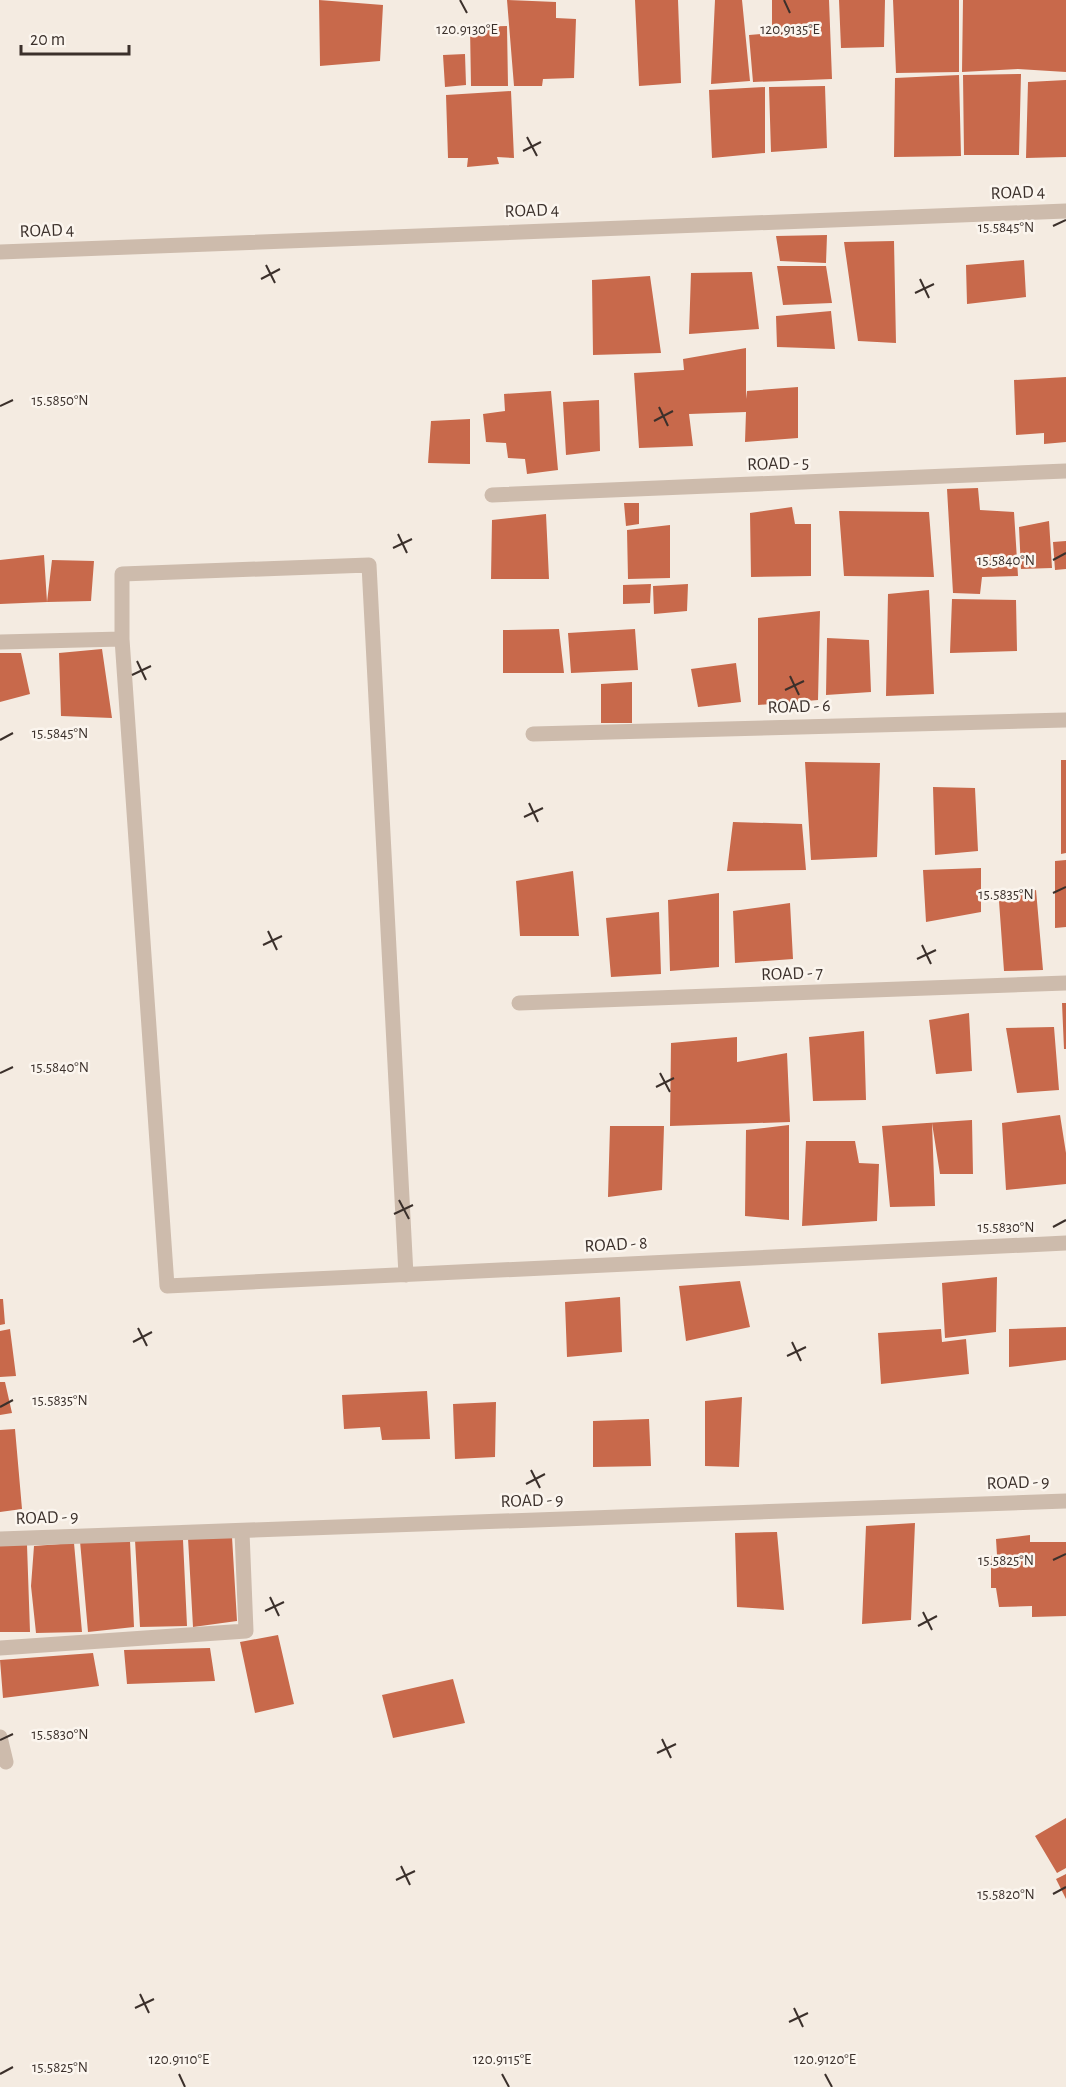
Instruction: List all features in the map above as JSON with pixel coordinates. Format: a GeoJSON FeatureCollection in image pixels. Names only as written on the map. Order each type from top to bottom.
{"type":"FeatureCollection","features":[{"type":"Feature","properties":{"kind":"street","name":"ROAD 4"},"geometry":{"type":"LineString","coordinates":[[0,252],[1066,210]]}},
{"type":"Feature","properties":{"kind":"street","name":"ROAD - 5"},"geometry":{"type":"LineString","coordinates":[[492,495],[1066,471]]}},
{"type":"Feature","properties":{"kind":"street"},"geometry":{"type":"LineString","coordinates":[[0,642],[122,639],[122,574],[369,565],[406,1275]]}},
{"type":"Feature","properties":{"kind":"street","name":"ROAD - 8"},"geometry":{"type":"LineString","coordinates":[[122,639],[167,1286],[1066,1243]]}},
{"type":"Feature","properties":{"kind":"street","name":"ROAD - 6"},"geometry":{"type":"LineString","coordinates":[[533,734],[1066,720]]}},
{"type":"Feature","properties":{"kind":"street","name":"ROAD - 7"},"geometry":{"type":"LineString","coordinates":[[519,1003],[1066,983]]}},
{"type":"Feature","properties":{"kind":"street","name":"ROAD - 9"},"geometry":{"type":"LineString","coordinates":[[0,1539],[1066,1501]]}},
{"type":"Feature","properties":{"kind":"street"},"geometry":{"type":"LineString","coordinates":[[0,1648],[246,1631],[242,1532]]}},
{"type":"Feature","properties":{"kind":"street"},"geometry":{"type":"LineString","coordinates":[[0,1737],[6,1762]]}},
{"type":"Feature","properties":{"kind":"building"},"geometry":{"type":"Polygon","coordinates":[[[319,0],[383,5],[380,61],[320,66],[319,0]]]}},
{"type":"Feature","properties":{"kind":"building"},"geometry":{"type":"Polygon","coordinates":[[[507,0],[556,2],[556,18],[576,19],[574,78],[543,79],[542,86],[514,86],[507,0]]]}},
{"type":"Feature","properties":{"kind":"building"},"geometry":{"type":"Polygon","coordinates":[[[635,0],[678,0],[681,83],[639,86],[635,0]]]}},
{"type":"Feature","properties":{"kind":"building"},"geometry":{"type":"Polygon","coordinates":[[[715,0],[742,0],[750,81],[711,84],[715,0]]]}},
{"type":"Feature","properties":{"kind":"building"},"geometry":{"type":"Polygon","coordinates":[[[772,0],[829,0],[832,79],[753,82],[749,35],[772,33],[772,0]]]}},
{"type":"Feature","properties":{"kind":"building"},"geometry":{"type":"Polygon","coordinates":[[[839,0],[885,0],[884,47],[841,48],[839,0]]]}},
{"type":"Feature","properties":{"kind":"building"},"geometry":{"type":"Polygon","coordinates":[[[893,0],[959,0],[959,72],[896,73],[893,0]]]}},
{"type":"Feature","properties":{"kind":"building"},"geometry":{"type":"Polygon","coordinates":[[[963,0],[1066,0],[1066,72],[1018,69],[962,72],[963,0]]]}},
{"type":"Feature","properties":{"kind":"building"},"geometry":{"type":"Polygon","coordinates":[[[507,26],[508,86],[471,86],[470,27],[507,26]]]}},
{"type":"Feature","properties":{"kind":"building"},"geometry":{"type":"Polygon","coordinates":[[[465,54],[466,85],[445,87],[443,55],[465,54]]]}},
{"type":"Feature","properties":{"kind":"building"},"geometry":{"type":"Polygon","coordinates":[[[1021,74],[1019,155],[964,155],[963,75],[1021,74]]]}},
{"type":"Feature","properties":{"kind":"building"},"geometry":{"type":"Polygon","coordinates":[[[959,75],[961,156],[894,157],[895,78],[959,75]]]}},
{"type":"Feature","properties":{"kind":"building"},"geometry":{"type":"Polygon","coordinates":[[[1066,80],[1066,157],[1026,158],[1028,82],[1066,80]]]}},
{"type":"Feature","properties":{"kind":"building"},"geometry":{"type":"Polygon","coordinates":[[[825,86],[827,148],[771,152],[769,87],[825,86]]]}},
{"type":"Feature","properties":{"kind":"building"},"geometry":{"type":"Polygon","coordinates":[[[765,87],[765,153],[712,158],[709,90],[765,87]]]}},
{"type":"Feature","properties":{"kind":"building"},"geometry":{"type":"Polygon","coordinates":[[[511,91],[514,158],[497,157],[499,164],[467,167],[468,158],[448,158],[446,95],[511,91]]]}},
{"type":"Feature","properties":{"kind":"building"},"geometry":{"type":"Polygon","coordinates":[[[827,235],[826,263],[780,261],[776,236],[827,235]]]}},
{"type":"Feature","properties":{"kind":"building"},"geometry":{"type":"Polygon","coordinates":[[[894,241],[896,343],[858,341],[844,242],[894,241]]]}},
{"type":"Feature","properties":{"kind":"building"},"geometry":{"type":"Polygon","coordinates":[[[1024,260],[1026,297],[967,304],[966,265],[1024,260]]]}},
{"type":"Feature","properties":{"kind":"building"},"geometry":{"type":"Polygon","coordinates":[[[777,266],[826,266],[832,303],[783,305],[777,266]]]}},
{"type":"Feature","properties":{"kind":"building"},"geometry":{"type":"Polygon","coordinates":[[[752,272],[759,329],[689,334],[691,273],[752,272]]]}},
{"type":"Feature","properties":{"kind":"building"},"geometry":{"type":"Polygon","coordinates":[[[650,276],[661,353],[593,355],[592,280],[650,276]]]}},
{"type":"Feature","properties":{"kind":"building"},"geometry":{"type":"Polygon","coordinates":[[[831,311],[835,349],[777,347],[776,316],[831,311]]]}},
{"type":"Feature","properties":{"kind":"building"},"geometry":{"type":"Polygon","coordinates":[[[746,348],[746,399],[747,391],[798,387],[798,438],[745,442],[746,412],[689,414],[693,446],[639,448],[634,373],[684,370],[683,359],[746,348]]]}},
{"type":"Feature","properties":{"kind":"building"},"geometry":{"type":"Polygon","coordinates":[[[1066,377],[1066,442],[1044,444],[1044,433],[1016,435],[1014,380],[1066,377]]]}},
{"type":"Feature","properties":{"kind":"building"},"geometry":{"type":"Polygon","coordinates":[[[551,391],[558,470],[527,474],[525,459],[508,458],[506,443],[486,442],[483,414],[505,411],[504,394],[551,391]]]}},
{"type":"Feature","properties":{"kind":"building"},"geometry":{"type":"Polygon","coordinates":[[[599,400],[600,451],[566,455],[563,402],[599,400]]]}},
{"type":"Feature","properties":{"kind":"building"},"geometry":{"type":"Polygon","coordinates":[[[470,419],[470,464],[428,463],[431,421],[470,419]]]}},
{"type":"Feature","properties":{"kind":"building"},"geometry":{"type":"Polygon","coordinates":[[[978,488],[980,510],[1014,512],[1018,576],[982,577],[980,594],[953,593],[947,489],[978,488]]]}},
{"type":"Feature","properties":{"kind":"building"},"geometry":{"type":"Polygon","coordinates":[[[624,503],[639,503],[639,524],[626,526],[624,503]]]}},
{"type":"Feature","properties":{"kind":"building"},"geometry":{"type":"Polygon","coordinates":[[[792,507],[795,524],[811,524],[811,576],[751,577],[750,513],[792,507]]]}},
{"type":"Feature","properties":{"kind":"building"},"geometry":{"type":"Polygon","coordinates":[[[839,511],[929,512],[934,577],[844,576],[839,511]]]}},
{"type":"Feature","properties":{"kind":"building"},"geometry":{"type":"Polygon","coordinates":[[[546,514],[549,579],[491,579],[492,520],[546,514]]]}},
{"type":"Feature","properties":{"kind":"building"},"geometry":{"type":"Polygon","coordinates":[[[1049,521],[1052,568],[1021,569],[1019,527],[1049,521]]]}},
{"type":"Feature","properties":{"kind":"building"},"geometry":{"type":"Polygon","coordinates":[[[670,525],[670,578],[628,579],[627,530],[670,525]]]}},
{"type":"Feature","properties":{"kind":"building"},"geometry":{"type":"Polygon","coordinates":[[[1066,541],[1066,569],[1055,570],[1053,542],[1066,541]]]}},
{"type":"Feature","properties":{"kind":"building"},"geometry":{"type":"Polygon","coordinates":[[[44,555],[47,602],[0,604],[0,560],[44,555]]]}},
{"type":"Feature","properties":{"kind":"building"},"geometry":{"type":"Polygon","coordinates":[[[52,560],[94,561],[91,601],[47,602],[52,560]]]}},
{"type":"Feature","properties":{"kind":"building"},"geometry":{"type":"Polygon","coordinates":[[[651,584],[650,603],[623,604],[623,585],[651,584]]]}},
{"type":"Feature","properties":{"kind":"building"},"geometry":{"type":"Polygon","coordinates":[[[688,584],[687,611],[654,614],[653,586],[688,584]]]}},
{"type":"Feature","properties":{"kind":"building"},"geometry":{"type":"Polygon","coordinates":[[[929,590],[934,694],[886,696],[888,594],[929,590]]]}},
{"type":"Feature","properties":{"kind":"building"},"geometry":{"type":"Polygon","coordinates":[[[952,599],[1016,600],[1017,651],[950,653],[952,599]]]}},
{"type":"Feature","properties":{"kind":"building"},"geometry":{"type":"Polygon","coordinates":[[[820,611],[818,700],[758,705],[758,618],[820,611]]]}},
{"type":"Feature","properties":{"kind":"building"},"geometry":{"type":"Polygon","coordinates":[[[559,629],[564,673],[503,673],[503,630],[559,629]]]}},
{"type":"Feature","properties":{"kind":"building"},"geometry":{"type":"Polygon","coordinates":[[[635,629],[638,670],[571,673],[568,633],[635,629]]]}},
{"type":"Feature","properties":{"kind":"building"},"geometry":{"type":"Polygon","coordinates":[[[827,638],[869,640],[871,692],[826,695],[827,638]]]}},
{"type":"Feature","properties":{"kind":"building"},"geometry":{"type":"Polygon","coordinates":[[[102,649],[112,718],[61,716],[59,653],[102,649]]]}},
{"type":"Feature","properties":{"kind":"building"},"geometry":{"type":"Polygon","coordinates":[[[0,653],[21,653],[30,694],[0,702],[0,653]]]}},
{"type":"Feature","properties":{"kind":"building"},"geometry":{"type":"Polygon","coordinates":[[[736,663],[741,702],[698,707],[691,669],[736,663]]]}},
{"type":"Feature","properties":{"kind":"building"},"geometry":{"type":"Polygon","coordinates":[[[632,682],[632,723],[601,723],[601,684],[632,682]]]}},
{"type":"Feature","properties":{"kind":"building"},"geometry":{"type":"Polygon","coordinates":[[[1061,760],[1066,760],[1066,853],[1061,854],[1061,760]]]}},
{"type":"Feature","properties":{"kind":"building"},"geometry":{"type":"Polygon","coordinates":[[[805,762],[880,763],[877,857],[811,860],[805,762]]]}},
{"type":"Feature","properties":{"kind":"building"},"geometry":{"type":"Polygon","coordinates":[[[933,787],[975,788],[978,851],[935,855],[933,787]]]}},
{"type":"Feature","properties":{"kind":"building"},"geometry":{"type":"Polygon","coordinates":[[[733,822],[802,824],[806,870],[727,871],[733,822]]]}},
{"type":"Feature","properties":{"kind":"building"},"geometry":{"type":"Polygon","coordinates":[[[1066,860],[1066,927],[1055,928],[1055,861],[1066,860]]]}},
{"type":"Feature","properties":{"kind":"building"},"geometry":{"type":"Polygon","coordinates":[[[981,868],[981,912],[926,922],[923,870],[981,868]]]}},
{"type":"Feature","properties":{"kind":"building"},"geometry":{"type":"Polygon","coordinates":[[[573,871],[579,936],[520,936],[516,881],[573,871]]]}},
{"type":"Feature","properties":{"kind":"building"},"geometry":{"type":"Polygon","coordinates":[[[1036,890],[1043,970],[1004,971],[999,901],[1036,890]]]}},
{"type":"Feature","properties":{"kind":"building"},"geometry":{"type":"Polygon","coordinates":[[[719,893],[719,967],[670,971],[668,900],[719,893]]]}},
{"type":"Feature","properties":{"kind":"building"},"geometry":{"type":"Polygon","coordinates":[[[790,903],[793,959],[735,963],[733,911],[790,903]]]}},
{"type":"Feature","properties":{"kind":"building"},"geometry":{"type":"Polygon","coordinates":[[[659,912],[661,974],[611,977],[606,918],[659,912]]]}},
{"type":"Feature","properties":{"kind":"building"},"geometry":{"type":"Polygon","coordinates":[[[1062,1003],[1066,1003],[1066,1049],[1064,1049],[1062,1003]]]}},
{"type":"Feature","properties":{"kind":"building"},"geometry":{"type":"Polygon","coordinates":[[[969,1013],[972,1071],[936,1074],[929,1020],[969,1013]]]}},
{"type":"Feature","properties":{"kind":"building"},"geometry":{"type":"Polygon","coordinates":[[[1054,1027],[1059,1090],[1017,1093],[1006,1028],[1054,1027]]]}},
{"type":"Feature","properties":{"kind":"building"},"geometry":{"type":"Polygon","coordinates":[[[864,1031],[866,1100],[813,1101],[809,1037],[864,1031]]]}},
{"type":"Feature","properties":{"kind":"building"},"geometry":{"type":"Polygon","coordinates":[[[737,1037],[737,1062],[787,1053],[790,1122],[670,1126],[671,1043],[737,1037]]]}},
{"type":"Feature","properties":{"kind":"building"},"geometry":{"type":"Polygon","coordinates":[[[1060,1115],[1066,1153],[1066,1184],[1006,1190],[1002,1123],[1060,1115]]]}},
{"type":"Feature","properties":{"kind":"building"},"geometry":{"type":"Polygon","coordinates":[[[972,1120],[973,1174],[940,1174],[932,1123],[935,1206],[890,1207],[882,1126],[972,1120]]]}},
{"type":"Feature","properties":{"kind":"building"},"geometry":{"type":"Polygon","coordinates":[[[789,1125],[789,1220],[745,1216],[746,1130],[789,1125]]]}},
{"type":"Feature","properties":{"kind":"building"},"geometry":{"type":"Polygon","coordinates":[[[610,1126],[664,1126],[662,1190],[608,1197],[610,1126]]]}},
{"type":"Feature","properties":{"kind":"building"},"geometry":{"type":"Polygon","coordinates":[[[806,1141],[855,1141],[859,1163],[879,1164],[877,1221],[802,1226],[806,1141]]]}},
{"type":"Feature","properties":{"kind":"building"},"geometry":{"type":"Polygon","coordinates":[[[997,1277],[996,1332],[945,1338],[942,1283],[997,1277]]]}},
{"type":"Feature","properties":{"kind":"building"},"geometry":{"type":"Polygon","coordinates":[[[740,1281],[750,1327],[686,1341],[679,1286],[740,1281]]]}},
{"type":"Feature","properties":{"kind":"building"},"geometry":{"type":"Polygon","coordinates":[[[620,1297],[622,1352],[567,1357],[565,1302],[620,1297]]]}},
{"type":"Feature","properties":{"kind":"building"},"geometry":{"type":"Polygon","coordinates":[[[0,1299],[3,1299],[5,1324],[0,1325],[0,1299]]]}},
{"type":"Feature","properties":{"kind":"building"},"geometry":{"type":"Polygon","coordinates":[[[1066,1327],[1066,1360],[1009,1367],[1009,1329],[1066,1327]]]}},
{"type":"Feature","properties":{"kind":"building"},"geometry":{"type":"Polygon","coordinates":[[[10,1329],[16,1376],[0,1377],[0,1331],[10,1329]]]}},
{"type":"Feature","properties":{"kind":"building"},"geometry":{"type":"Polygon","coordinates":[[[941,1329],[942,1342],[966,1339],[969,1374],[881,1384],[878,1333],[941,1329]]]}},
{"type":"Feature","properties":{"kind":"building"},"geometry":{"type":"Polygon","coordinates":[[[0,1382],[5,1382],[12,1413],[0,1415],[0,1382]]]}},
{"type":"Feature","properties":{"kind":"building"},"geometry":{"type":"Polygon","coordinates":[[[427,1391],[430,1439],[382,1440],[380,1427],[344,1429],[342,1395],[427,1391]]]}},
{"type":"Feature","properties":{"kind":"building"},"geometry":{"type":"Polygon","coordinates":[[[742,1397],[739,1467],[705,1466],[705,1401],[742,1397]]]}},
{"type":"Feature","properties":{"kind":"building"},"geometry":{"type":"Polygon","coordinates":[[[496,1402],[495,1457],[455,1459],[453,1404],[496,1402]]]}},
{"type":"Feature","properties":{"kind":"building"},"geometry":{"type":"Polygon","coordinates":[[[649,1419],[651,1466],[593,1467],[593,1421],[649,1419]]]}},
{"type":"Feature","properties":{"kind":"building"},"geometry":{"type":"Polygon","coordinates":[[[15,1429],[22,1509],[0,1512],[0,1430],[15,1429]]]}},
{"type":"Feature","properties":{"kind":"building"},"geometry":{"type":"Polygon","coordinates":[[[915,1523],[911,1620],[862,1624],[866,1526],[915,1523]]]}},
{"type":"Feature","properties":{"kind":"building"},"geometry":{"type":"Polygon","coordinates":[[[777,1532],[784,1610],[737,1607],[735,1533],[777,1532]]]}},
{"type":"Feature","properties":{"kind":"building"},"geometry":{"type":"Polygon","coordinates":[[[1030,1535],[1030,1542],[1066,1542],[1066,1616],[1032,1617],[1032,1606],[999,1607],[996,1588],[991,1588],[991,1556],[997,1555],[996,1539],[1030,1535]]]}},
{"type":"Feature","properties":{"kind":"building"},"geometry":{"type":"Polygon","coordinates":[[[232,1537],[237,1621],[193,1627],[188,1538],[232,1537]]]}},
{"type":"Feature","properties":{"kind":"building"},"geometry":{"type":"Polygon","coordinates":[[[135,1540],[183,1540],[187,1626],[140,1627],[135,1540]]]}},
{"type":"Feature","properties":{"kind":"building"},"geometry":{"type":"Polygon","coordinates":[[[80,1541],[130,1541],[134,1627],[88,1632],[80,1541]]]}},
{"type":"Feature","properties":{"kind":"building"},"geometry":{"type":"Polygon","coordinates":[[[74,1543],[82,1632],[36,1633],[31,1586],[34,1546],[74,1543]]]}},
{"type":"Feature","properties":{"kind":"building"},"geometry":{"type":"Polygon","coordinates":[[[0,1545],[27,1545],[30,1632],[0,1632],[0,1545]]]}},
{"type":"Feature","properties":{"kind":"building"},"geometry":{"type":"Polygon","coordinates":[[[278,1635],[294,1704],[255,1713],[240,1642],[278,1635]]]}},
{"type":"Feature","properties":{"kind":"building"},"geometry":{"type":"Polygon","coordinates":[[[210,1648],[215,1681],[127,1684],[124,1650],[210,1648]]]}},
{"type":"Feature","properties":{"kind":"building"},"geometry":{"type":"Polygon","coordinates":[[[93,1653],[99,1686],[3,1698],[0,1660],[93,1653]]]}},
{"type":"Feature","properties":{"kind":"building"},"geometry":{"type":"Polygon","coordinates":[[[453,1679],[465,1723],[393,1738],[382,1695],[453,1679]]]}},
{"type":"Feature","properties":{"kind":"building"},"geometry":{"type":"Polygon","coordinates":[[[1066,1818],[1066,1868],[1057,1873],[1035,1836],[1066,1818]]]}},
{"type":"Feature","properties":{"kind":"building"},"geometry":{"type":"Polygon","coordinates":[[[1066,1874],[1066,1899],[1056,1879],[1066,1874]]]}}]}
